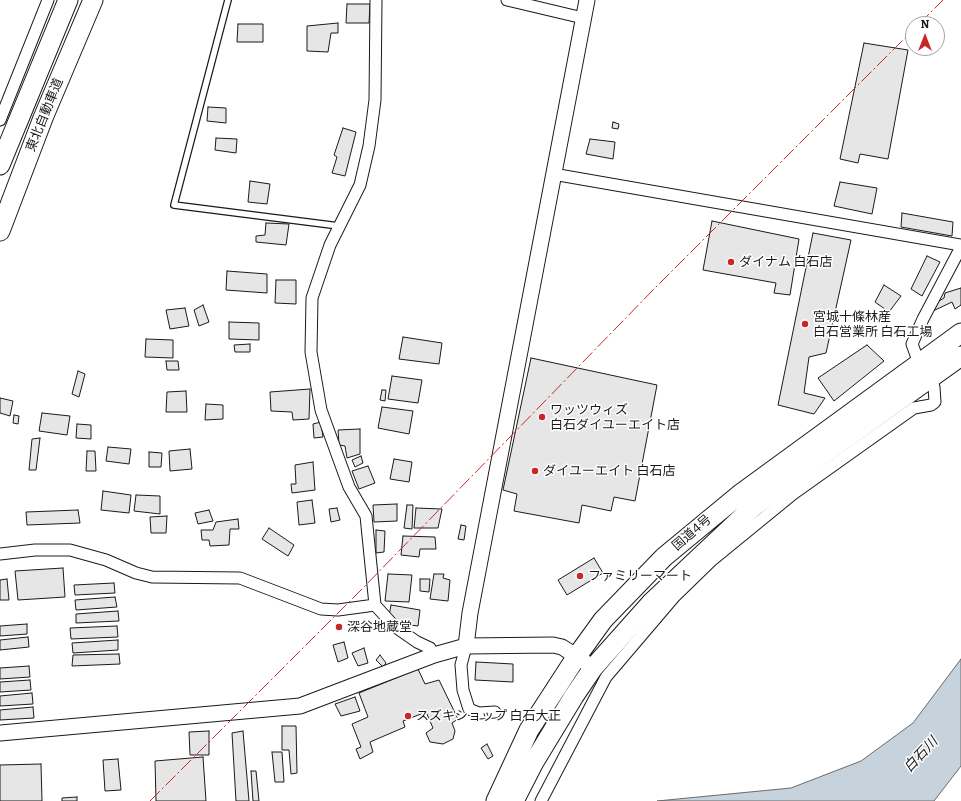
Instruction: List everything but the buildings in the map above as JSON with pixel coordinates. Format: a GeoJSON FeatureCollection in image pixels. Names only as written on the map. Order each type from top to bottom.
{"type":"FeatureCollection","features":[{"type":"Feature","properties":{"kind":"highway","name":"東北自動車道"},"geometry":{"type":"LineString","coordinates":[[0,165],[68,0]]}},
{"type":"Feature","properties":{"kind":"highway","name":"東北自動車道"},"geometry":{"type":"LineString","coordinates":[[0,231],[43,118],[93,0]]}},
{"type":"Feature","properties":{"kind":"highway","name":"国道4号"},"geometry":{"type":"LineString","coordinates":[[514,801],[534,762],[574,696],[593,668],[651,603],[717,539],[752,508],[925,371],[961,333]]}},
{"type":"Feature","properties":{"kind":"highway","name":"国道4号"},"geometry":{"type":"LineString","coordinates":[[496,801],[529,730],[577,656],[603,620],[664,556],[714,514],[925,371],[961,356]]}},
{"type":"Feature","properties":{"kind":"street"},"geometry":{"type":"LineString","coordinates":[[0,120],[48,0]]}},
{"type":"Feature","properties":{"kind":"street"},"geometry":{"type":"LineString","coordinates":[[376,0],[374,100],[369,146],[360,185],[330,245],[312,298],[311,352],[321,410],[349,488],[366,516],[374,605],[394,626],[417,642],[430,648],[434,655]]}},
{"type":"Feature","properties":{"kind":"street"},"geometry":{"type":"LineString","coordinates":[[507,0],[583,18]]}},
{"type":"Feature","properties":{"kind":"street"},"geometry":{"type":"LineString","coordinates":[[495,712],[479,713],[469,709],[463,690],[462,665],[470,613],[587,0]]}},
{"type":"Feature","properties":{"kind":"street"},"geometry":{"type":"LineString","coordinates":[[541,801],[606,677],[653,620],[711,561],[793,494],[914,408],[931,405],[935,402],[934,387],[912,344],[923,319],[961,246],[553,174]]}},
{"type":"Feature","properties":{"kind":"street"},"geometry":{"type":"LineString","coordinates":[[0,554],[35,550],[70,550],[106,560],[136,573],[152,577],[240,578],[321,609],[338,610],[374,605]]}},
{"type":"Feature","properties":{"kind":"street"},"geometry":{"type":"LineString","coordinates":[[0,733],[300,706],[434,655],[466,646],[553,645],[562,647],[593,668]]}},
{"type":"Feature","properties":{"kind":"lane"},"geometry":{"type":"LineString","coordinates":[[228,0],[174,205],[339,226]]}},
{"type":"Feature","properties":{"kind":"water","name":"白石川"},"geometry":{"type":"Polygon","coordinates":[[[961,659],[961,766],[934,801],[657,801],[791,788],[861,761],[913,723],[961,659]]]}},
{"type":"Feature","properties":{"kind":"power"},"geometry":{"type":"LineString","coordinates":[[927,16],[943,0]]}},
{"type":"Feature","properties":{"kind":"power"},"geometry":{"type":"LineString","coordinates":[[150,801],[361,590],[655,288],[905,38]]}},
{"type":"Feature","properties":{"kind":"place","name":"ダイナム 白石店"},"geometry":{"type":"Point","coordinates":[731,262]}},
{"type":"Feature","properties":{"kind":"place","name":"宮城十條林産 白石営業所 白石工場"},"geometry":{"type":"Point","coordinates":[805,324]}},
{"type":"Feature","properties":{"kind":"place","name":"ワッツウィズ 白石ダイユーエイト店"},"geometry":{"type":"Point","coordinates":[542,417]}},
{"type":"Feature","properties":{"kind":"place","name":"ダイユーエイト 白石店"},"geometry":{"type":"Point","coordinates":[535,471]}},
{"type":"Feature","properties":{"kind":"place","name":"ファミリーマート"},"geometry":{"type":"Point","coordinates":[580,576]}},
{"type":"Feature","properties":{"kind":"place","name":"深谷地蔵堂"},"geometry":{"type":"Point","coordinates":[339,627]}},
{"type":"Feature","properties":{"kind":"place","name":"スズキショップ 白石大正"},"geometry":{"type":"Point","coordinates":[408,716]}}]}
